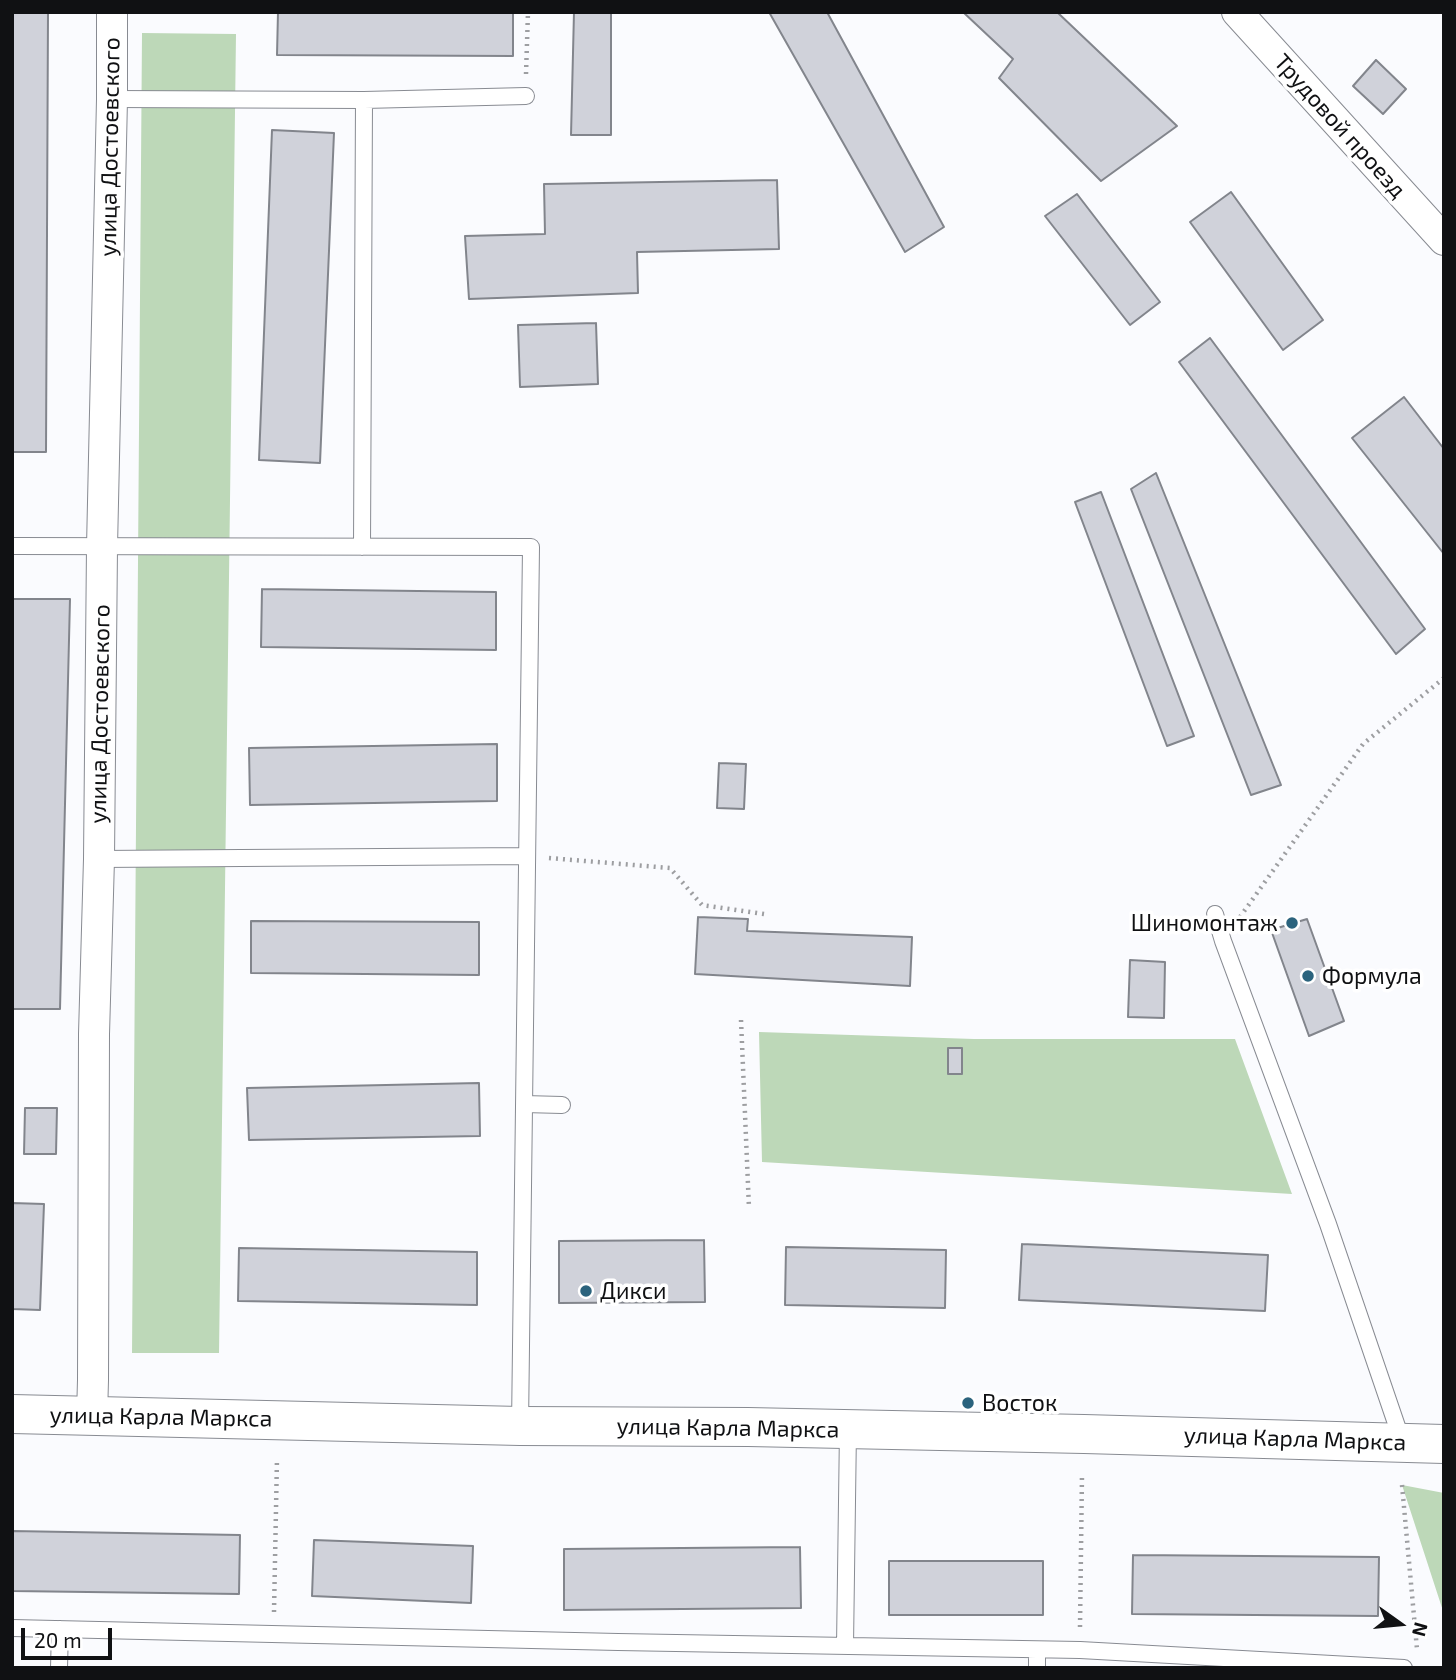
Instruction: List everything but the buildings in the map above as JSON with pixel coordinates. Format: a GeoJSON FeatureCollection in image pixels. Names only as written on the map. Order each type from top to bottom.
{"type":"FeatureCollection","features":[{"type":"Feature","properties":{"kind":"main road","name":"улица Карла Маркса"},"geometry":{"type":"LineString","coordinates":[[12,1414],[520,1426],[848,1429],[1444,1444]]}},
{"type":"Feature","properties":{"kind":"street","name":"улица Достоевского"},"geometry":{"type":"LineString","coordinates":[[92,1416],[94,1034],[112,12]]}},
{"type":"Feature","properties":{"kind":"street","name":"Трудовой проезд"},"geometry":{"type":"LineString","coordinates":[[1237,12],[1440,227]]}},
{"type":"Feature","properties":{"kind":"lane"},"geometry":{"type":"LineString","coordinates":[[112,99],[364,100],[526,96]]}},
{"type":"Feature","properties":{"kind":"lane"},"geometry":{"type":"LineString","coordinates":[[362,547],[364,100]]}},
{"type":"Feature","properties":{"kind":"lane"},"geometry":{"type":"LineString","coordinates":[[12,547],[531,547],[520,1426]]}},
{"type":"Feature","properties":{"kind":"lane"},"geometry":{"type":"LineString","coordinates":[[99,859],[527,856]]}},
{"type":"Feature","properties":{"kind":"lane"},"geometry":{"type":"LineString","coordinates":[[1215,914],[1328,1224],[1402,1441]]}},
{"type":"Feature","properties":{"kind":"lane"},"geometry":{"type":"LineString","coordinates":[[524,1104],[562,1105]]}},
{"type":"Feature","properties":{"kind":"lane"},"geometry":{"type":"LineString","coordinates":[[845,1646],[848,1429]]}},
{"type":"Feature","properties":{"kind":"lane"},"geometry":{"type":"LineString","coordinates":[[12,1628],[1080,1650],[1404,1668]]}},
{"type":"Feature","properties":{"kind":"lane"},"geometry":{"type":"LineString","coordinates":[[59,1668],[60,1629]]}},
{"type":"Feature","properties":{"kind":"lane"},"geometry":{"type":"LineString","coordinates":[[1037,1650],[1037,1668]]}},
{"type":"Feature","properties":{"kind":"path"},"geometry":{"type":"LineString","coordinates":[[526,96],[528,12]]}},
{"type":"Feature","properties":{"kind":"path"},"geometry":{"type":"LineString","coordinates":[[1223,941],[1363,744],[1444,678]]}},
{"type":"Feature","properties":{"kind":"path"},"geometry":{"type":"LineString","coordinates":[[527,856],[670,868],[702,905],[764,914]]}},
{"type":"Feature","properties":{"kind":"path"},"geometry":{"type":"LineString","coordinates":[[741,1020],[749,1208]]}},
{"type":"Feature","properties":{"kind":"path"},"geometry":{"type":"LineString","coordinates":[[274,1634],[277,1458]]}},
{"type":"Feature","properties":{"kind":"path"},"geometry":{"type":"LineString","coordinates":[[1080,1650],[1082,1474]]}},
{"type":"Feature","properties":{"kind":"path"},"geometry":{"type":"LineString","coordinates":[[1402,1485],[1417,1655]]}},
{"type":"Feature","properties":{"kind":"green space"},"geometry":{"type":"Polygon","coordinates":[[[142,33],[236,34],[219,1353],[132,1353],[142,33]]]}},
{"type":"Feature","properties":{"kind":"green space"},"geometry":{"type":"Polygon","coordinates":[[[759,1032],[974,1039],[1235,1039],[1292,1194],[762,1162],[759,1032]]]}},
{"type":"Feature","properties":{"kind":"green space"},"geometry":{"type":"Polygon","coordinates":[[[1402,1485],[1444,1493],[1444,1614],[1402,1485]]]}},
{"type":"Feature","properties":{"kind":"place","name":"Шиномонтаж"},"geometry":{"type":"Point","coordinates":[1292,923]}},
{"type":"Feature","properties":{"kind":"place","name":"Формула"},"geometry":{"type":"Point","coordinates":[1308,976]}},
{"type":"Feature","properties":{"kind":"place","name":"Дикси"},"geometry":{"type":"Point","coordinates":[586,1291]}},
{"type":"Feature","properties":{"kind":"place","name":"Восток"},"geometry":{"type":"Point","coordinates":[968,1403]}}]}
